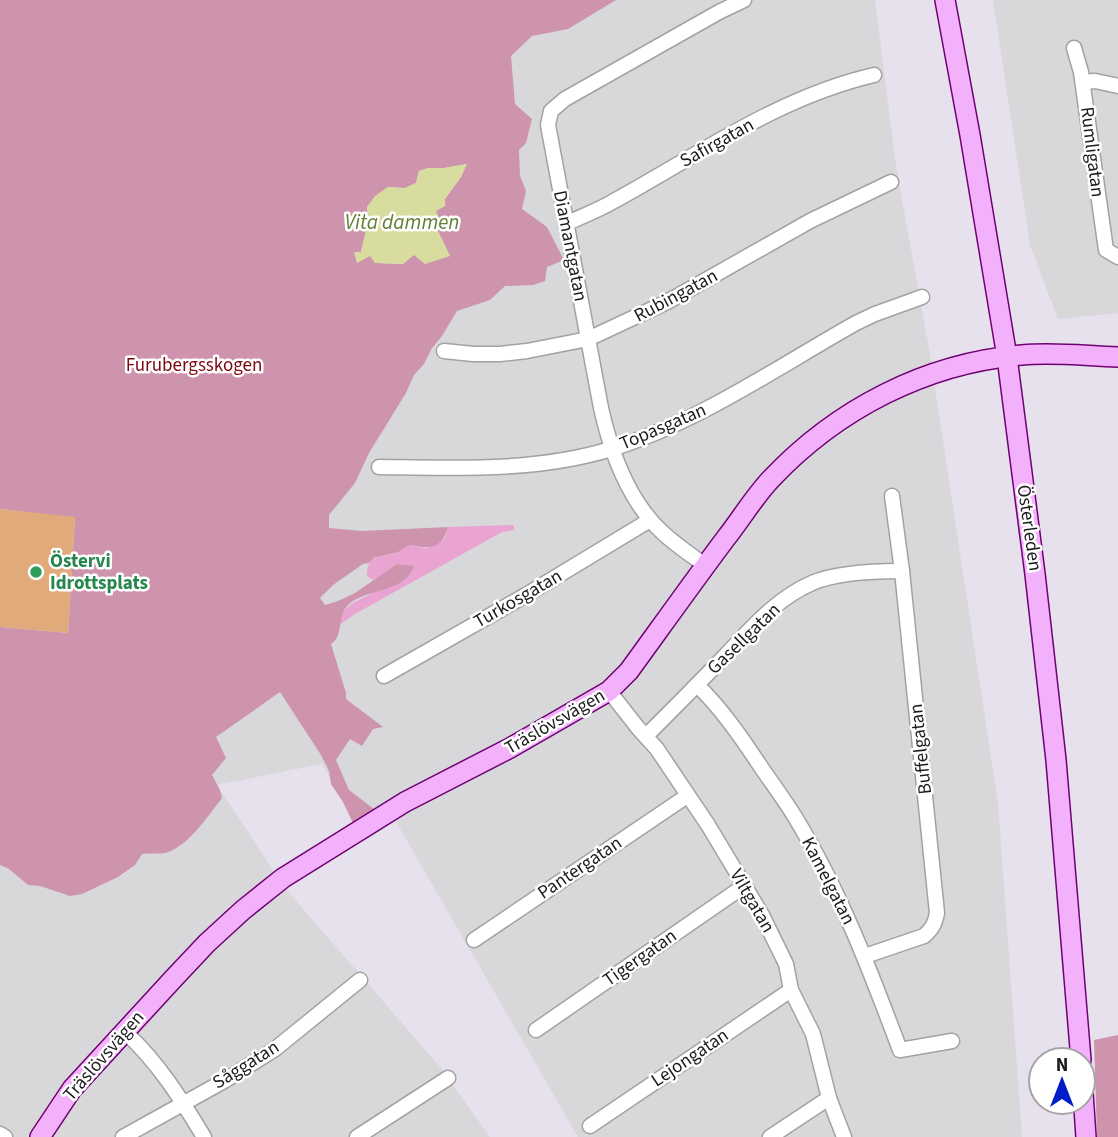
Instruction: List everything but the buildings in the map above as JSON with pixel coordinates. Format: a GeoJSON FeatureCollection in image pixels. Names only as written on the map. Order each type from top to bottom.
{"type":"FeatureCollection","features":[{"type":"Feature","properties":{"kind":"street","name":"Diamantgatan"},"geometry":{"type":"LineString","coordinates":[[706,566],[650,520],[623,475],[612,449],[587,339],[548,130],[548,117],[565,99],[744,0]]}},
{"type":"Feature","properties":{"kind":"street","name":"Österleden"},"geometry":{"type":"LineString","coordinates":[[945,0],[1007,357],[1035,574],[1068,884],[1080,1046]]}},
{"type":"Feature","properties":{"kind":"street","name":"Rumligatan"},"geometry":{"type":"LineString","coordinates":[[1074,48],[1083,82],[1106,250],[1118,257]]}},
{"type":"Feature","properties":{"kind":"street","name":"Safirgatan"},"geometry":{"type":"LineString","coordinates":[[566,224],[612,203],[743,128],[808,95],[874,75]]}},
{"type":"Feature","properties":{"kind":"street","name":"Rumligatan"},"geometry":{"type":"LineString","coordinates":[[1083,82],[1095,80],[1118,86]]}},
{"type":"Feature","properties":{"kind":"street","name":"Rubingatan"},"geometry":{"type":"LineString","coordinates":[[444,351],[500,354],[587,339],[667,302],[810,221],[891,183]]}},
{"type":"Feature","properties":{"kind":"street","name":"Topasgatan"},"geometry":{"type":"LineString","coordinates":[[379,467],[477,468],[553,461],[612,449],[691,417],[856,323],[922,297]]}},
{"type":"Feature","properties":{"kind":"street","name":"Träslövsvägen"},"geometry":{"type":"LineString","coordinates":[[40,1137],[72,1090],[207,943],[283,878],[405,802],[510,748],[609,691],[629,671],[769,481],[852,411],[892,390],[947,369],[1042,353],[1118,357]]}},
{"type":"Feature","properties":{"kind":"street","name":"Buffelgatan"},"geometry":{"type":"LineString","coordinates":[[865,956],[923,936],[936,922],[937,913],[931,837],[892,496]]}},
{"type":"Feature","properties":{"kind":"street","name":"Turkosgatan"},"geometry":{"type":"LineString","coordinates":[[384,676],[650,520]]}},
{"type":"Feature","properties":{"kind":"street","name":"Gasellgatan"},"geometry":{"type":"LineString","coordinates":[[646,736],[765,615],[787,597],[818,581],[835,577],[902,570]]}},
{"type":"Feature","properties":{"kind":"street","name":"Kamelgatan"},"geometry":{"type":"LineString","coordinates":[[697,685],[709,696],[751,752],[795,816],[826,873],[865,956],[900,1050],[952,1041]]}},
{"type":"Feature","properties":{"kind":"street","name":"Viltgatan"},"geometry":{"type":"LineString","coordinates":[[609,691],[657,749],[708,825],[762,915],[786,964],[791,990],[813,1034],[829,1098],[844,1137]]}},
{"type":"Feature","properties":{"kind":"street","name":"Pantergatan"},"geometry":{"type":"LineString","coordinates":[[474,940],[687,796]]}},
{"type":"Feature","properties":{"kind":"street","name":"Tigergatan"},"geometry":{"type":"LineString","coordinates":[[536,1030],[744,886]]}},
{"type":"Feature","properties":{"kind":"street","name":"Såggatan"},"geometry":{"type":"LineString","coordinates":[[123,1137],[275,1049],[360,980]]}},
{"type":"Feature","properties":{"kind":"street","name":"Lejongatan"},"geometry":{"type":"LineString","coordinates":[[590,1126],[791,990]]}},
{"type":"Feature","properties":{"kind":"street"},"geometry":{"type":"LineString","coordinates":[[125,1031],[147,1052],[204,1137]]}},
{"type":"Feature","properties":{"kind":"street"},"geometry":{"type":"LineString","coordinates":[[357,1137],[448,1078]]}},
{"type":"Feature","properties":{"kind":"street"},"geometry":{"type":"LineString","coordinates":[[770,1137],[829,1098]]}},
{"type":"Feature","properties":{"kind":"street"},"geometry":{"type":"LineString","coordinates":[[1085,1116],[1086,1137]]}},
{"type":"Feature","properties":{"kind":"street"},"geometry":{"type":"LineString","coordinates":[[0,1134],[5,1137]]}},
{"type":"Feature","properties":{"kind":"shaded area"},"geometry":{"type":"Polygon","coordinates":[[[0,0],[875,0],[896,166],[929,349],[998,803],[1022,1137],[578,1137],[395,820],[365,841],[322,764],[217,785],[285,888],[440,1067],[490,1137],[0,1137],[0,0]]]}},
{"type":"Feature","properties":{"kind":"shaded area"},"geometry":{"type":"Polygon","coordinates":[[[993,0],[1118,0],[1118,313],[1058,319],[1030,245],[993,0]]]}},
{"type":"Feature","properties":{"kind":"shaded area","name":"Östervi Idrottsplats"},"geometry":{"type":"Polygon","coordinates":[[[0,509],[75,517],[68,633],[0,627],[0,509]]]}},
{"type":"Feature","properties":{"kind":"shaded area"},"geometry":{"type":"Polygon","coordinates":[[[514,525],[514,530],[502,532],[341,624],[338,619],[350,605],[414,567],[397,564],[373,580],[367,576],[369,564],[375,558],[395,553],[410,545],[426,548],[444,539],[448,527],[514,525]]]}},
{"type":"Feature","properties":{"kind":"green space","name":"Furubergsskogen"},"geometry":{"type":"Polygon","coordinates":[[[0,0],[616,0],[568,29],[532,36],[511,56],[515,104],[532,119],[526,143],[519,150],[520,176],[526,191],[522,209],[547,227],[564,260],[547,267],[545,281],[533,285],[505,286],[490,300],[457,311],[424,364],[414,375],[355,483],[329,515],[329,528],[362,531],[448,527],[442,540],[435,546],[410,545],[398,552],[374,558],[333,585],[320,598],[325,605],[338,601],[355,593],[397,564],[414,566],[409,576],[401,582],[352,602],[345,609],[337,637],[331,644],[346,699],[383,727],[373,729],[362,746],[350,739],[336,760],[349,790],[374,809],[367,817],[353,823],[331,784],[329,771],[321,755],[280,692],[216,737],[226,758],[212,775],[222,798],[196,830],[173,850],[142,854],[135,865],[118,877],[82,894],[70,896],[28,885],[0,865],[0,627],[68,633],[75,518],[0,509],[0,0]],[[466,164],[428,168],[419,171],[416,183],[405,188],[388,187],[367,207],[368,222],[361,252],[376,263],[403,264],[414,254],[450,256],[436,227],[436,211],[461,177],[466,164]]]}},
{"type":"Feature","properties":{"kind":"green space"},"geometry":{"type":"Polygon","coordinates":[[[1118,1035],[1118,1137],[1097,1137],[1097,1046],[1094,1046],[1094,1040],[1118,1035]]]}},
{"type":"Feature","properties":{"kind":"water","name":"Vita dammen"},"geometry":{"type":"Polygon","coordinates":[[[467,164],[445,199],[445,206],[436,211],[440,220],[436,227],[450,256],[425,264],[414,255],[403,264],[375,263],[370,256],[357,263],[354,252],[361,252],[368,222],[367,207],[375,196],[388,187],[405,188],[416,183],[419,171],[467,164]]]}},
{"type":"Feature","properties":{"kind":"place","name":"Östervi Idrottsplats"},"geometry":{"type":"Point","coordinates":[36,572]}}]}
